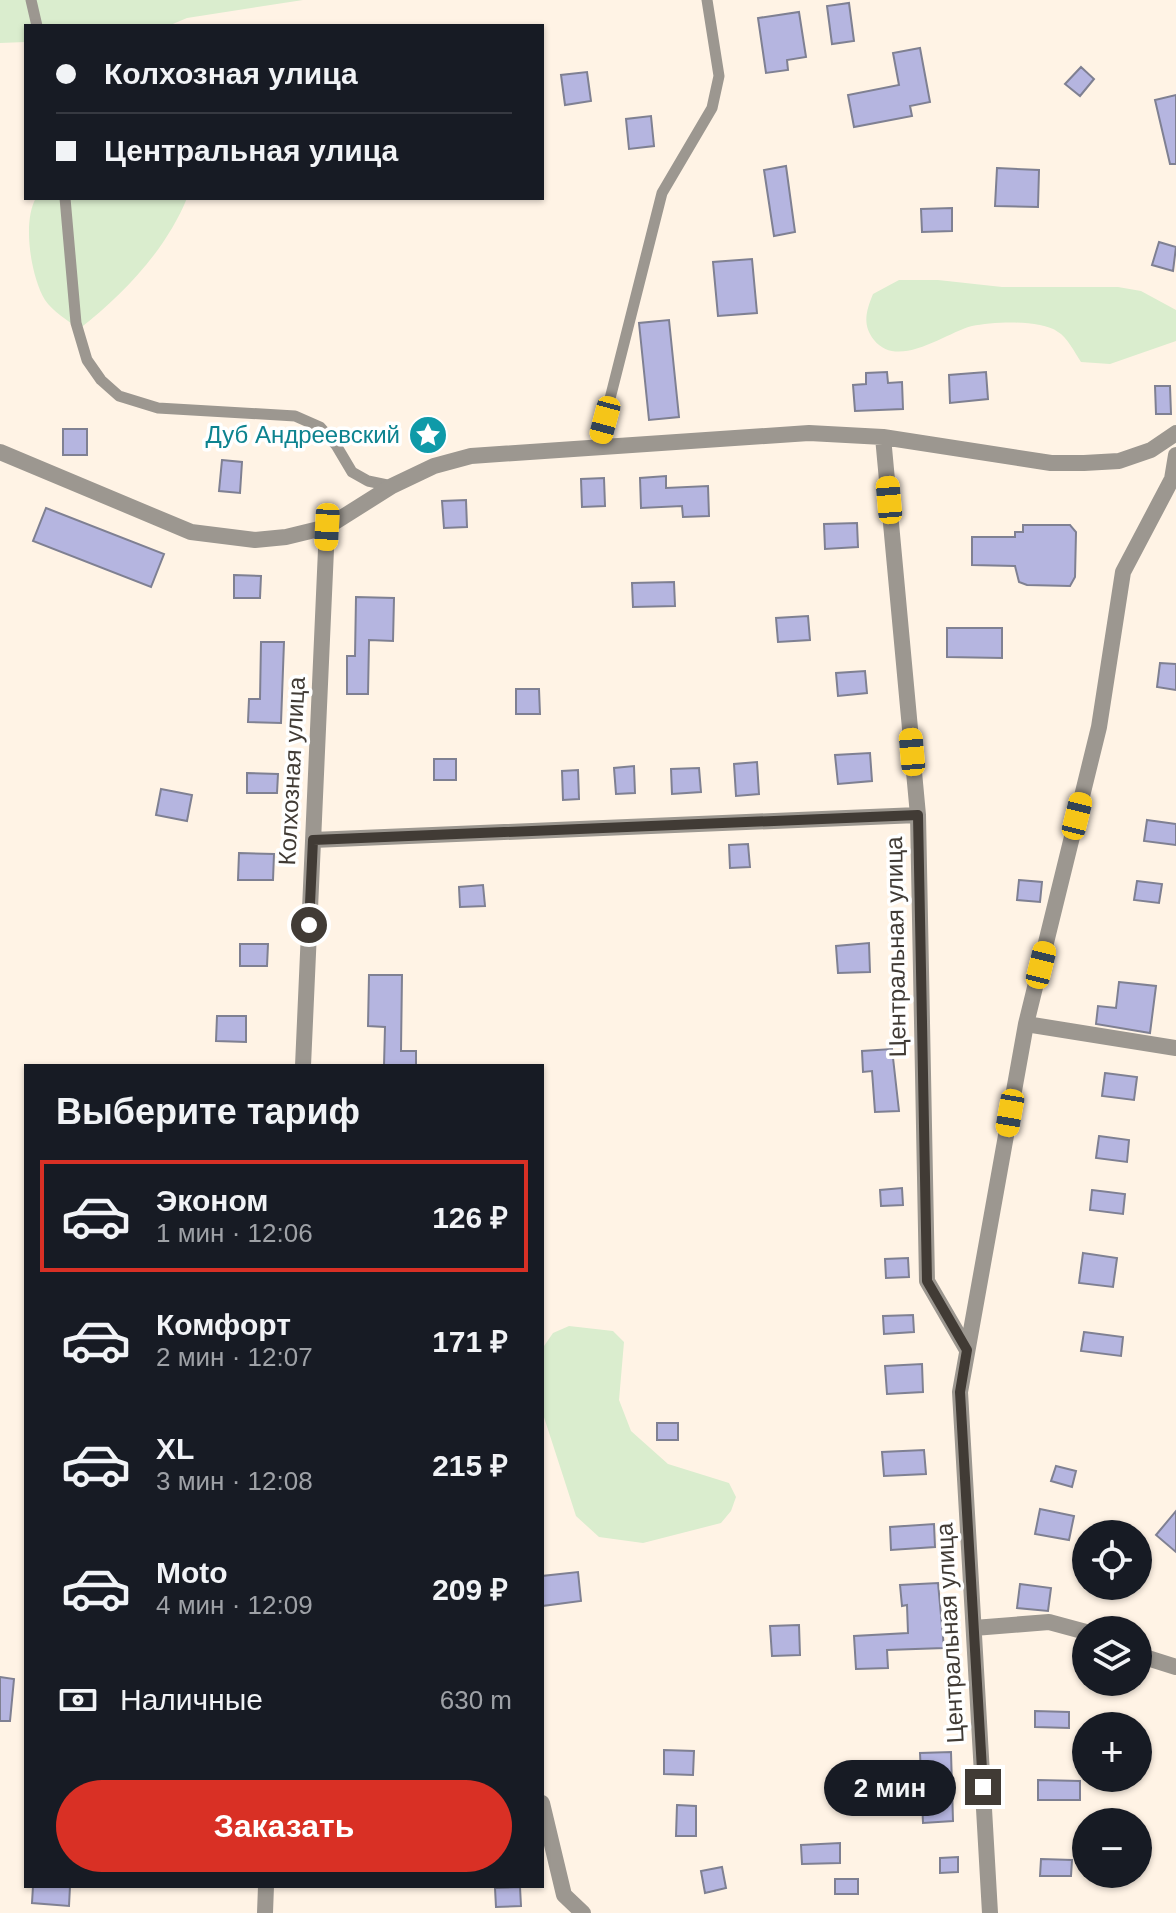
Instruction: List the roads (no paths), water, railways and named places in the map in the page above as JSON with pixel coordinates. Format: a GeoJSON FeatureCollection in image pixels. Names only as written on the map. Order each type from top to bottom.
{"type":"FeatureCollection","features":[{"type":"Feature","properties":{"kind":"street"},"geometry":{"type":"LineString","coordinates":[[0,452],[191,532],[255,540],[286,537],[327,527],[392,486],[434,466],[471,456],[809,433],[883,437],[1051,463],[1073,463],[1119,461],[1151,450],[1176,433]]}},
{"type":"Feature","properties":{"kind":"street","name":"Центральная улица"},"geometry":{"type":"LineString","coordinates":[[883,437],[918,815],[927,1281],[967,1350]]}},
{"type":"Feature","properties":{"kind":"street","name":"Центральная улица"},"geometry":{"type":"LineString","coordinates":[[990,1913],[960,1392],[1026,1024],[1099,727],[1123,572],[1174,480],[1176,455]]}},
{"type":"Feature","properties":{"kind":"street","name":"Колхозная улица"},"geometry":{"type":"LineString","coordinates":[[303,1064],[327,527]]}},
{"type":"Feature","properties":{"kind":"street"},"geometry":{"type":"LineString","coordinates":[[313,840],[918,815]]}},
{"type":"Feature","properties":{"kind":"street"},"geometry":{"type":"LineString","coordinates":[[1026,1024],[1176,1048]]}},
{"type":"Feature","properties":{"kind":"street"},"geometry":{"type":"LineString","coordinates":[[974,1628],[1049,1622],[1072,1628]]}},
{"type":"Feature","properties":{"kind":"street"},"geometry":{"type":"LineString","coordinates":[[1152,1659],[1176,1667]]}},
{"type":"Feature","properties":{"kind":"street"},"geometry":{"type":"LineString","coordinates":[[544,1811],[564,1895],[583,1913]]}},
{"type":"Feature","properties":{"kind":"street"},"geometry":{"type":"LineString","coordinates":[[265,1913],[266,1888]]}},
{"type":"Feature","properties":{"kind":"lane"},"geometry":{"type":"LineString","coordinates":[[31,0],[37,24]]}},
{"type":"Feature","properties":{"kind":"lane"},"geometry":{"type":"LineString","coordinates":[[598,446],[662,193],[712,108],[719,76],[707,0]]}},
{"type":"Feature","properties":{"kind":"lane"},"geometry":{"type":"LineString","coordinates":[[65,200],[76,323],[87,360],[119,396],[158,408],[295,416],[320,427],[336,445],[352,472],[368,481],[392,486]]}},
{"type":"Feature","properties":{"kind":"place","name":"Дуб Андреевский"},"geometry":{"type":"Point","coordinates":[428,435]}}]}
